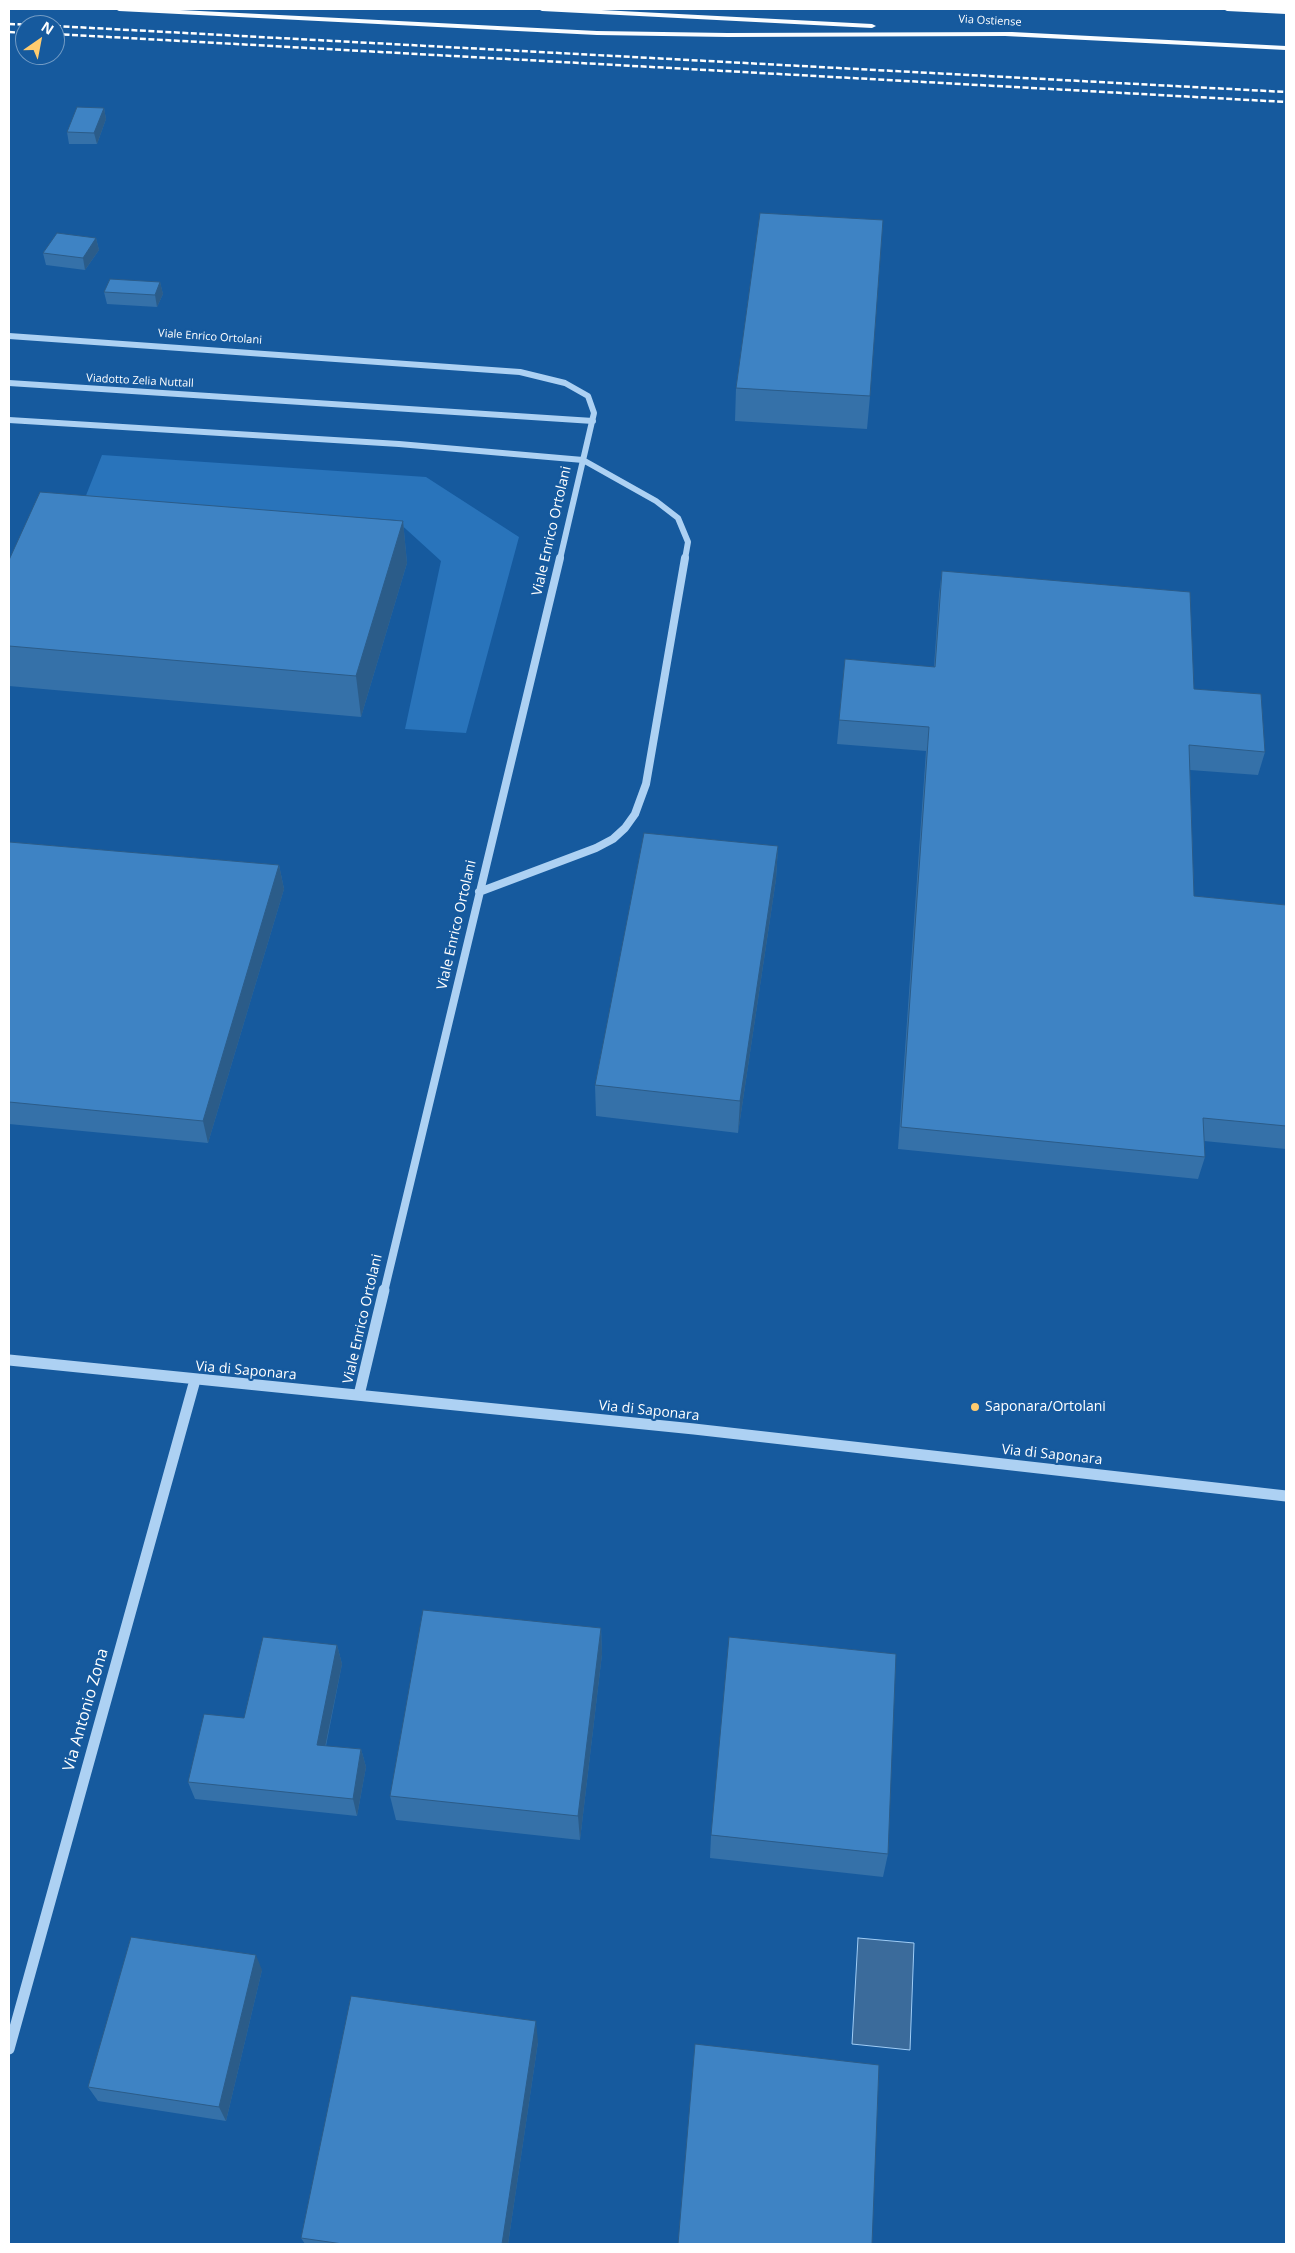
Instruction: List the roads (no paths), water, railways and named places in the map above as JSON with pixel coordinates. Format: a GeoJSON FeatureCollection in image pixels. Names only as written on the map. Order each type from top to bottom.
{"type":"FeatureCollection","features":[{"type":"Feature","properties":{"kind":"main road"},"geometry":{"type":"LineString","coordinates":[[119,9],[504,29],[695,34],[1012,34]]}},
{"type":"Feature","properties":{"kind":"main road","name":"Via Ostiense"},"geometry":{"type":"LineString","coordinates":[[542,9],[1286,48]]}},
{"type":"Feature","properties":{"kind":"main road"},"geometry":{"type":"LineString","coordinates":[[1227,9],[1286,12]]}},
{"type":"Feature","properties":{"kind":"street","name":"Viale Enrico Ortolani"},"geometry":{"type":"LineString","coordinates":[[9,336],[520,372],[550,378],[579,390],[588,396],[594,413],[359,1395]]}},
{"type":"Feature","properties":{"kind":"street","name":"Viadotto Zelia Nuttall"},"geometry":{"type":"LineString","coordinates":[[9,383],[270,398],[593,420]]}},
{"type":"Feature","properties":{"kind":"street","name":"Viale Enrico Ortolani"},"geometry":{"type":"LineString","coordinates":[[9,420],[399,444],[582,460]]}},
{"type":"Feature","properties":{"kind":"street"},"geometry":{"type":"LineString","coordinates":[[479,892],[581,855],[613,838],[625,828],[635,814],[646,784],[688,542],[686,531],[678,518],[656,500],[582,460]]}},
{"type":"Feature","properties":{"kind":"street","name":"Via di Saponara"},"geometry":{"type":"LineString","coordinates":[[9,1360],[694,1429],[1286,1496]]}},
{"type":"Feature","properties":{"kind":"street","name":"Via Antonio Zona"},"geometry":{"type":"LineString","coordinates":[[9,2049],[195,1380]]}},
{"type":"Feature","properties":{"kind":"railway"},"geometry":{"type":"LineString","coordinates":[[9,24],[15,24]]}},
{"type":"Feature","properties":{"kind":"railway"},"geometry":{"type":"LineString","coordinates":[[65,27],[1286,92]]}},
{"type":"Feature","properties":{"kind":"railway"},"geometry":{"type":"LineString","coordinates":[[9,32],[15,32]]}},
{"type":"Feature","properties":{"kind":"railway"},"geometry":{"type":"LineString","coordinates":[[65,35],[1286,102]]}},
{"type":"Feature","properties":{"kind":"place","name":"Saponara/Ortolani"},"geometry":{"type":"Point","coordinates":[975,1407]}}]}
